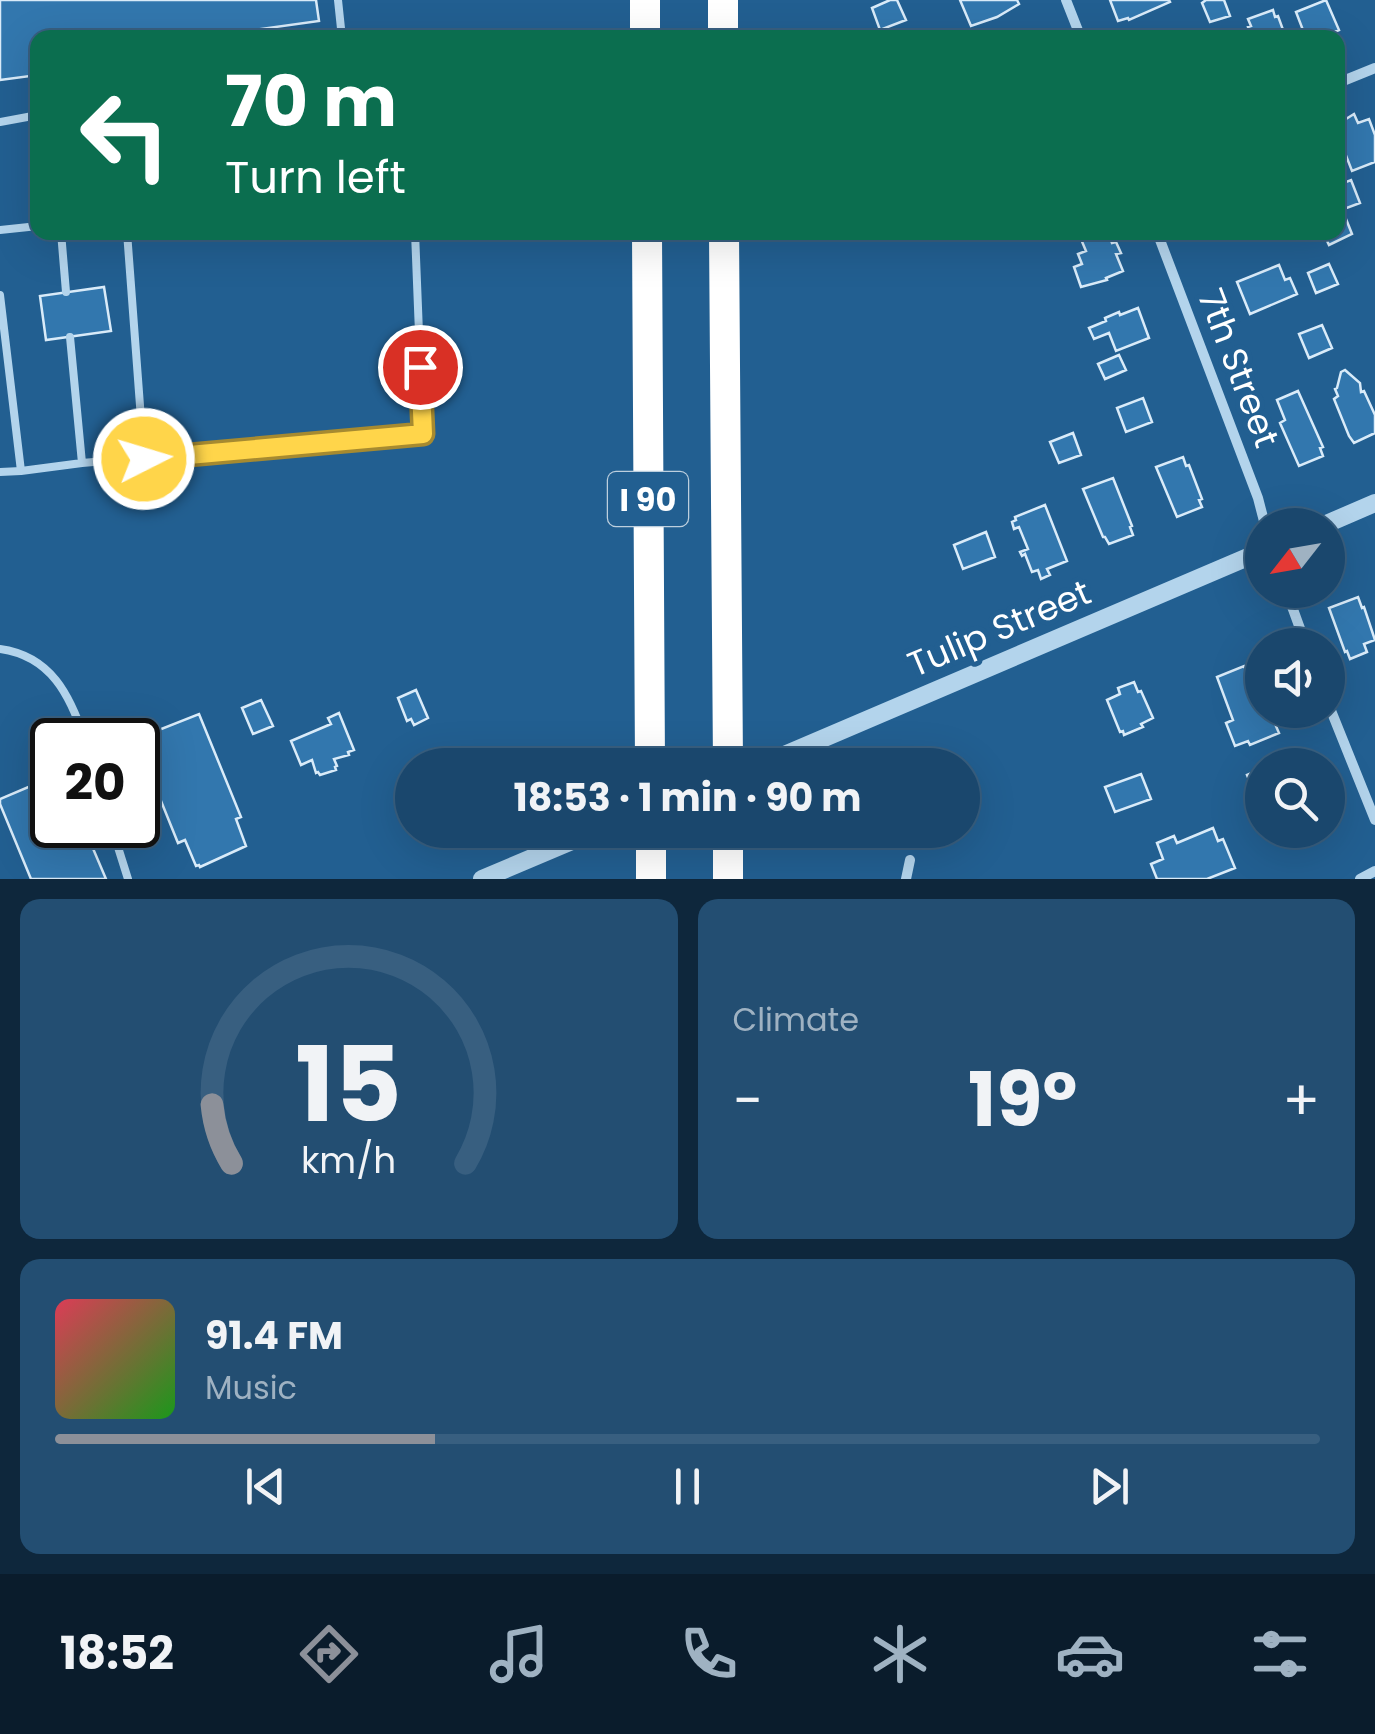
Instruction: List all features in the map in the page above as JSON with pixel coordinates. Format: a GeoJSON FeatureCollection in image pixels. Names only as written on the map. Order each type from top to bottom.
{"type":"FeatureCollection","features":[{"type":"Feature","properties":{"kind":"highway"},"geometry":{"type":"LineString","coordinates":[[645,0],[645,30]]}},
{"type":"Feature","properties":{"kind":"highway"},"geometry":{"type":"LineString","coordinates":[[723,0],[723,30]]}},
{"type":"Feature","properties":{"kind":"highway","name":"I 90"},"geometry":{"type":"LineString","coordinates":[[646,240],[650,748]]}},
{"type":"Feature","properties":{"kind":"highway","name":"I 90"},"geometry":{"type":"LineString","coordinates":[[724,240],[728,748]]}},
{"type":"Feature","properties":{"kind":"highway"},"geometry":{"type":"LineString","coordinates":[[650,848],[651,879]]}},
{"type":"Feature","properties":{"kind":"highway"},"geometry":{"type":"LineString","coordinates":[[728,848],[728,879]]}},
{"type":"Feature","properties":{"kind":"street"},"geometry":{"type":"LineString","coordinates":[[1066,0],[1078,30]]}},
{"type":"Feature","properties":{"kind":"street"},"geometry":{"type":"LineString","coordinates":[[1345,80],[1375,68]]}},
{"type":"Feature","properties":{"kind":"street","name":"7th Street"},"geometry":{"type":"LineString","coordinates":[[1160,240],[1261,508]]}},
{"type":"Feature","properties":{"kind":"street"},"geometry":{"type":"LineString","coordinates":[[1345,516],[1375,503]]}},
{"type":"Feature","properties":{"kind":"street","name":"Tulip Street"},"geometry":{"type":"LineString","coordinates":[[801,748],[1245,558]]}},
{"type":"Feature","properties":{"kind":"street"},"geometry":{"type":"LineString","coordinates":[[1338,728],[1375,820]]}},
{"type":"Feature","properties":{"kind":"street"},"geometry":{"type":"LineString","coordinates":[[482,879],[555,848]]}},
{"type":"Feature","properties":{"kind":"street"},"geometry":{"type":"LineString","coordinates":[[906,879],[910,860]]}},
{"type":"Feature","properties":{"kind":"street"},"geometry":{"type":"LineString","coordinates":[[1360,879],[1375,871]]}},
{"type":"Feature","properties":{"kind":"lane"},"geometry":{"type":"LineString","coordinates":[[338,0],[341,30]]}},
{"type":"Feature","properties":{"kind":"lane"},"geometry":{"type":"LineString","coordinates":[[0,122],[30,116]]}},
{"type":"Feature","properties":{"kind":"lane"},"geometry":{"type":"LineString","coordinates":[[0,230],[30,227]]}},
{"type":"Feature","properties":{"kind":"lane"},"geometry":{"type":"LineString","coordinates":[[62,240],[66,292]]}},
{"type":"Feature","properties":{"kind":"lane"},"geometry":{"type":"LineString","coordinates":[[128,240],[144,459]]}},
{"type":"Feature","properties":{"kind":"lane"},"geometry":{"type":"LineString","coordinates":[[0,472],[423,434],[415,240]]}},
{"type":"Feature","properties":{"kind":"lane"},"geometry":{"type":"LineString","coordinates":[[0,295],[21,471]]}},
{"type":"Feature","properties":{"kind":"lane"},"geometry":{"type":"LineString","coordinates":[[70,337],[82,463]]}},
{"type":"Feature","properties":{"kind":"lane"},"geometry":{"type":"LineString","coordinates":[[0,649],[23,653],[41,664],[58,681],[77,718]]}},
{"type":"Feature","properties":{"kind":"lane"},"geometry":{"type":"LineString","coordinates":[[118,848],[128,879]]}},
{"type":"Feature","properties":{"kind":"building"},"geometry":{"type":"Polygon","coordinates":[[[0,0],[316,0],[319,21],[254,30],[30,30],[30,76],[0,80],[0,0]]]}},
{"type":"Feature","properties":{"kind":"building"},"geometry":{"type":"Polygon","coordinates":[[[897,0],[906,20],[880,30],[872,8],[897,0]]]}},
{"type":"Feature","properties":{"kind":"building"},"geometry":{"type":"Polygon","coordinates":[[[960,0],[1017,0],[1019,4],[971,26],[960,0]]]}},
{"type":"Feature","properties":{"kind":"building"},"geometry":{"type":"Polygon","coordinates":[[[1110,0],[1169,0],[1170,2],[1118,21],[1110,0]]]}},
{"type":"Feature","properties":{"kind":"building"},"geometry":{"type":"Polygon","coordinates":[[[1224,0],[1230,16],[1210,22],[1202,3],[1224,0]]]}},
{"type":"Feature","properties":{"kind":"building"},"geometry":{"type":"Polygon","coordinates":[[[1326,0],[1339,30],[1303,30],[1296,12],[1326,0]]]}},
{"type":"Feature","properties":{"kind":"building"},"geometry":{"type":"Polygon","coordinates":[[[1273,10],[1283,30],[1249,30],[1248,19],[1273,10]]]}},
{"type":"Feature","properties":{"kind":"building"},"geometry":{"type":"Polygon","coordinates":[[[1354,114],[1358,123],[1369,119],[1375,135],[1375,162],[1352,171],[1345,153],[1345,120],[1354,114]]]}},
{"type":"Feature","properties":{"kind":"building"},"geometry":{"type":"Polygon","coordinates":[[[1351,180],[1360,203],[1345,209],[1345,182],[1351,180]]]}},
{"type":"Feature","properties":{"kind":"building"},"geometry":{"type":"Polygon","coordinates":[[[1345,216],[1352,234],[1345,237],[1345,216]]]}},
{"type":"Feature","properties":{"kind":"building"},"geometry":{"type":"Polygon","coordinates":[[[1081,240],[1116,242],[1123,271],[1081,287],[1074,267],[1082,264],[1078,254],[1086,251],[1081,240]]]}},
{"type":"Feature","properties":{"kind":"building"},"geometry":{"type":"Polygon","coordinates":[[[1329,264],[1338,284],[1316,293],[1308,273],[1329,264]]]}},
{"type":"Feature","properties":{"kind":"building"},"geometry":{"type":"Polygon","coordinates":[[[1279,265],[1297,294],[1250,314],[1237,282],[1279,265]]]}},
{"type":"Feature","properties":{"kind":"building"},"geometry":{"type":"Polygon","coordinates":[[[104,287],[111,331],[46,340],[40,296],[104,287]]]}},
{"type":"Feature","properties":{"kind":"building"},"geometry":{"type":"Polygon","coordinates":[[[1138,308],[1149,338],[1116,351],[1109,333],[1094,339],[1089,328],[1119,312],[1120,315],[1138,308]]]}},
{"type":"Feature","properties":{"kind":"building"},"geometry":{"type":"Polygon","coordinates":[[[1322,325],[1332,348],[1309,358],[1299,334],[1322,325]]]}},
{"type":"Feature","properties":{"kind":"building"},"geometry":{"type":"Polygon","coordinates":[[[1119,355],[1126,370],[1105,379],[1098,364],[1119,355]]]}},
{"type":"Feature","properties":{"kind":"building"},"geometry":{"type":"Polygon","coordinates":[[[1345,370],[1360,383],[1375,415],[1375,433],[1354,443],[1334,399],[1338,396],[1335,389],[1341,372],[1345,370]]]}},
{"type":"Feature","properties":{"kind":"building"},"geometry":{"type":"Polygon","coordinates":[[[1298,391],[1323,447],[1323,456],[1299,466],[1280,423],[1285,420],[1277,400],[1298,391]]]}},
{"type":"Feature","properties":{"kind":"building"},"geometry":{"type":"Polygon","coordinates":[[[1143,398],[1152,422],[1126,432],[1117,408],[1143,398]]]}},
{"type":"Feature","properties":{"kind":"building"},"geometry":{"type":"Polygon","coordinates":[[[1073,433],[1081,455],[1059,463],[1050,442],[1073,433]]]}},
{"type":"Feature","properties":{"kind":"building"},"geometry":{"type":"Polygon","coordinates":[[[1183,457],[1202,507],[1177,517],[1156,467],[1183,457]]]}},
{"type":"Feature","properties":{"kind":"building"},"geometry":{"type":"Polygon","coordinates":[[[1113,478],[1133,535],[1109,544],[1083,489],[1113,478]]]}},
{"type":"Feature","properties":{"kind":"building"},"geometry":{"type":"Polygon","coordinates":[[[1045,505],[1067,561],[1047,569],[1050,575],[1041,579],[1038,570],[1032,572],[1025,554],[1022,556],[1020,552],[1028,549],[1019,527],[1014,529],[1012,522],[1015,517],[1045,505]]]}},
{"type":"Feature","properties":{"kind":"building"},"geometry":{"type":"Polygon","coordinates":[[[986,532],[995,557],[963,569],[954,545],[986,532]]]}},
{"type":"Feature","properties":{"kind":"building"},"geometry":{"type":"Polygon","coordinates":[[[1358,597],[1375,640],[1364,644],[1367,652],[1350,659],[1345,652],[1345,628],[1336,628],[1329,608],[1345,608],[1345,602],[1358,597]]]}},
{"type":"Feature","properties":{"kind":"building"},"geometry":{"type":"Polygon","coordinates":[[[1244,666],[1245,728],[1277,728],[1279,733],[1250,745],[1248,741],[1235,746],[1226,723],[1233,720],[1217,677],[1244,666]]]}},
{"type":"Feature","properties":{"kind":"building"},"geometry":{"type":"Polygon","coordinates":[[[1134,682],[1153,718],[1124,735],[1107,700],[1120,694],[1118,688],[1134,682]]]}},
{"type":"Feature","properties":{"kind":"building"},"geometry":{"type":"Polygon","coordinates":[[[416,690],[428,718],[414,725],[411,719],[407,721],[398,698],[416,690]]]}},
{"type":"Feature","properties":{"kind":"building"},"geometry":{"type":"Polygon","coordinates":[[[261,700],[273,726],[253,734],[242,708],[261,700]]]}},
{"type":"Feature","properties":{"kind":"building"},"geometry":{"type":"Polygon","coordinates":[[[339,713],[354,750],[334,759],[336,770],[320,775],[312,760],[301,765],[291,741],[331,724],[328,718],[339,713]]]}},
{"type":"Feature","properties":{"kind":"building"},"geometry":{"type":"Polygon","coordinates":[[[199,714],[241,817],[236,819],[246,846],[200,867],[196,866],[185,840],[178,843],[160,798],[160,729],[199,714]]]}},
{"type":"Feature","properties":{"kind":"building"},"geometry":{"type":"Polygon","coordinates":[[[1141,774],[1151,799],[1115,812],[1105,787],[1141,774]]]}},
{"type":"Feature","properties":{"kind":"building"},"geometry":{"type":"Polygon","coordinates":[[[30,786],[30,848],[93,848],[106,879],[31,879],[0,799],[30,786]]]}},
{"type":"Feature","properties":{"kind":"building"},"geometry":{"type":"Polygon","coordinates":[[[1213,828],[1218,841],[1223,839],[1235,868],[1207,879],[1157,879],[1151,864],[1163,859],[1157,843],[1174,836],[1177,843],[1213,828]]]}},
{"type":"Feature","properties":{"kind":"route"},"geometry":{"type":"LineString","coordinates":[[144,459],[423,434],[420,367]]}}]}
